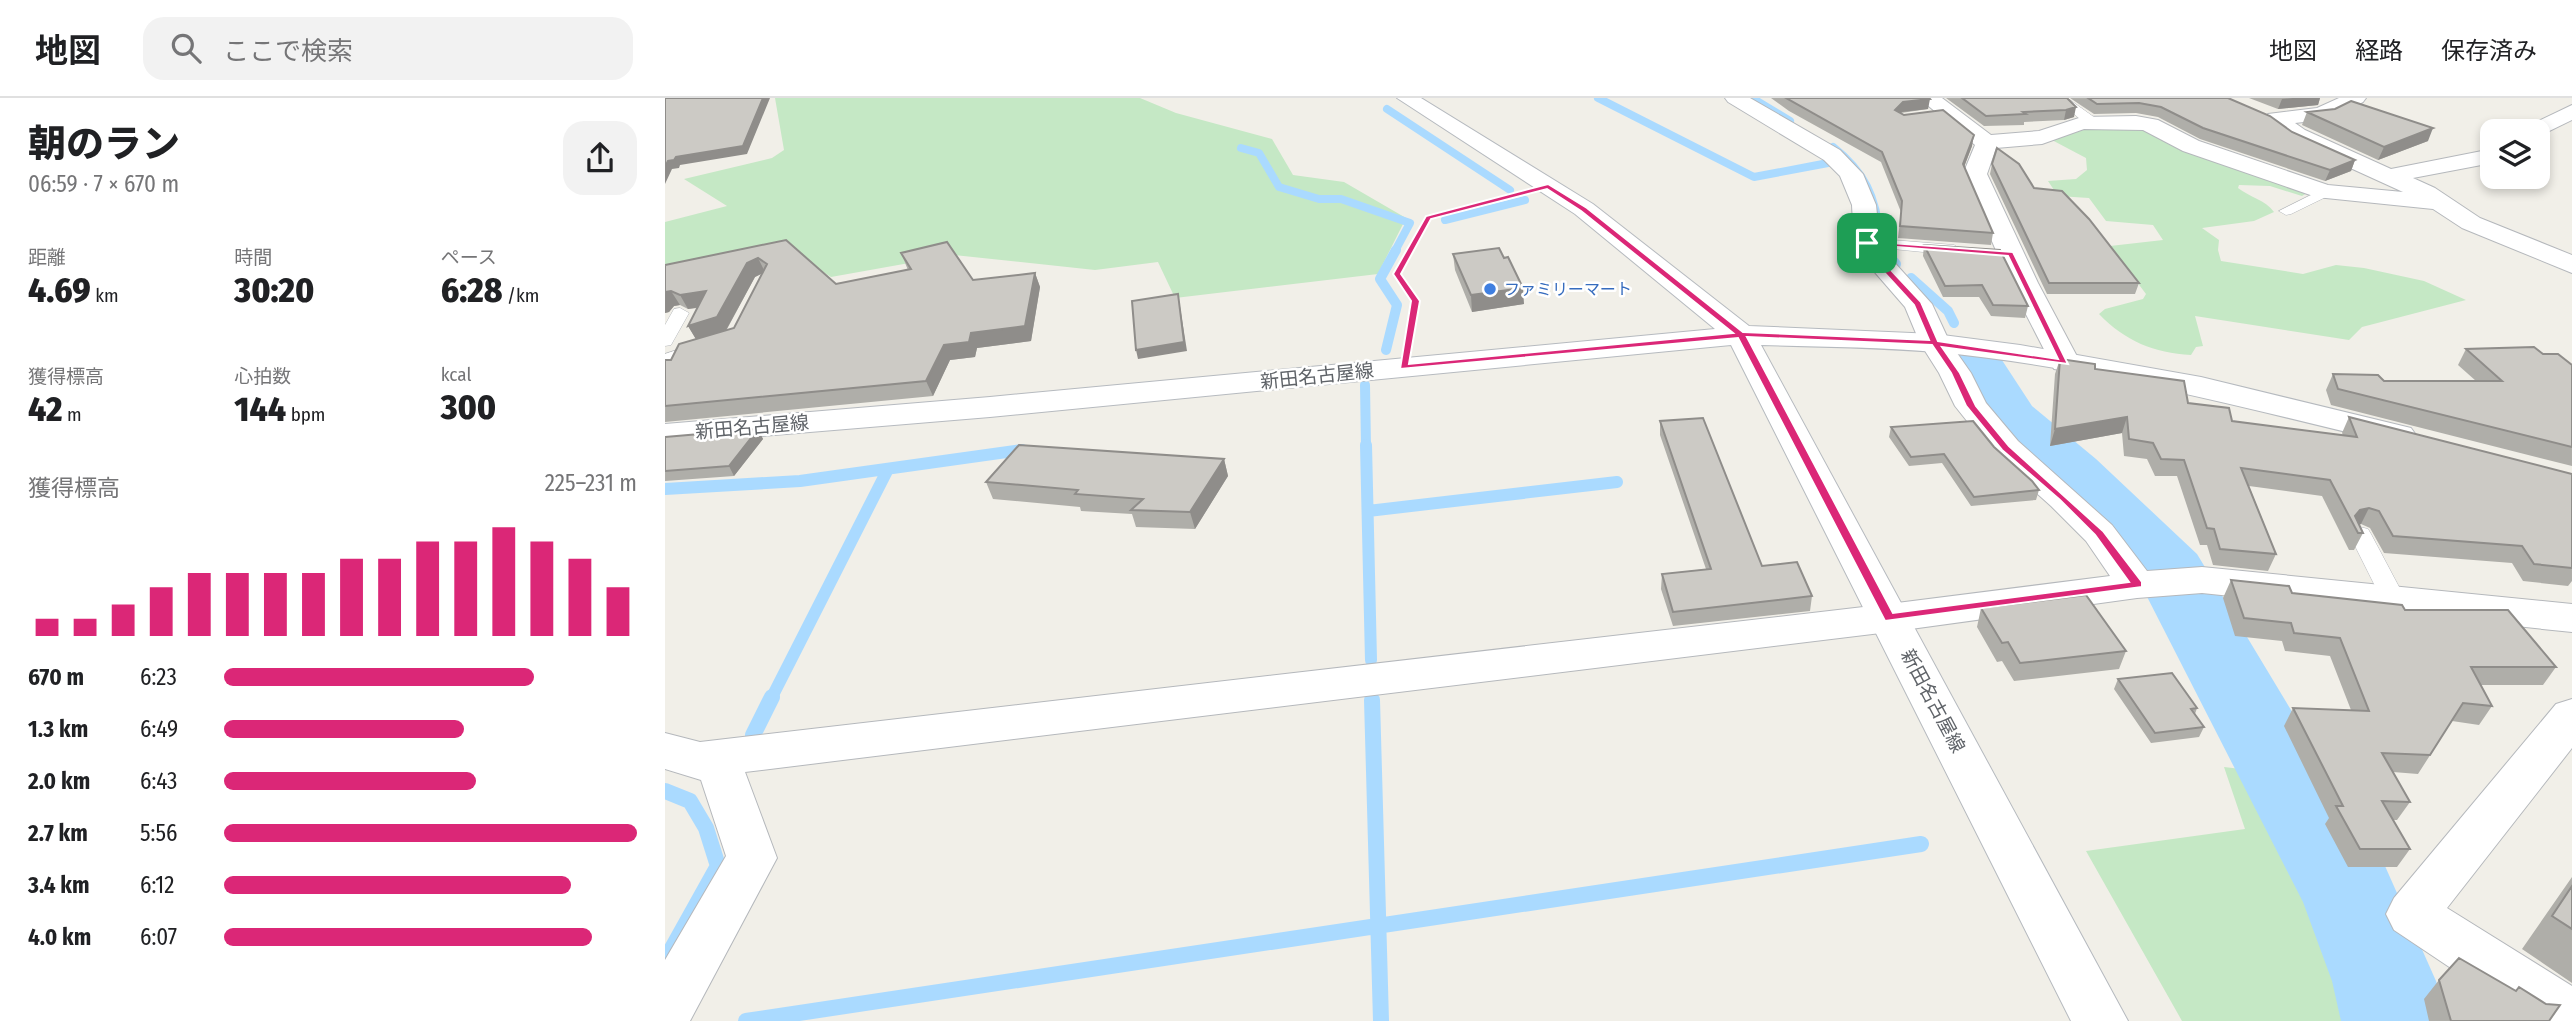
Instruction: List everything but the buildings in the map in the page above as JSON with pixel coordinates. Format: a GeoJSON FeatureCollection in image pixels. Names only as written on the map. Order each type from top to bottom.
{"type":"FeatureCollection","features":[{"type":"Feature","properties":{"kind":"street"},"geometry":{"type":"LineString","coordinates":[[1407,98],[1584,209],[1741,335],[1935,343],[2065,362],[2214,390],[2427,442]]}},
{"type":"Feature","properties":{"kind":"street"},"geometry":{"type":"LineString","coordinates":[[1735,98],[1832,155],[1851,174],[1864,205],[1867,243],[1872,254],[1918,304],[1935,343],[1955,373],[1971,406],[2006,448],[2064,498],[2144,584]]}},
{"type":"Feature","properties":{"kind":"street"},"geometry":{"type":"LineString","coordinates":[[2276,119],[2322,114],[2357,98]]}},
{"type":"Feature","properties":{"kind":"street"},"geometry":{"type":"LineString","coordinates":[[1934,109],[1986,142],[2042,137],[2082,123],[2150,125],[2207,151],[2325,192],[2438,202]]}},
{"type":"Feature","properties":{"kind":"street"},"geometry":{"type":"LineString","coordinates":[[2255,111],[2276,119],[2297,135],[2426,193],[2498,236],[2572,265]]}},
{"type":"Feature","properties":{"kind":"street"},"geometry":{"type":"LineString","coordinates":[[2550,124],[2570,114]]}},
{"type":"Feature","properties":{"kind":"street"},"geometry":{"type":"LineString","coordinates":[[2207,151],[2297,135]]}},
{"type":"Feature","properties":{"kind":"street"},"geometry":{"type":"LineString","coordinates":[[1986,142],[1975,174],[2004,254],[2065,362]]}},
{"type":"Feature","properties":{"kind":"street"},"geometry":{"type":"LineString","coordinates":[[2390,176],[2480,158]]}},
{"type":"Feature","properties":{"kind":"street","name":"新田名古屋線"},"geometry":{"type":"LineString","coordinates":[[665,434],[976,408],[1741,335],[2100,1021]]}},
{"type":"Feature","properties":{"kind":"street"},"geometry":{"type":"LineString","coordinates":[[682,755],[1889,618],[2144,584],[2199,580],[2572,618]]}},
{"type":"Feature","properties":{"kind":"street"},"geometry":{"type":"LineString","coordinates":[[2572,716],[2412,914],[2572,1017]]}},
{"type":"Feature","properties":{"kind":"street"},"geometry":{"type":"LineString","coordinates":[[665,1012],[752,858],[721,769],[682,755]]}},
{"type":"Feature","properties":{"kind":"lane"},"geometry":{"type":"LineString","coordinates":[[2070,104],[2093,123]]}},
{"type":"Feature","properties":{"kind":"lane"},"geometry":{"type":"LineString","coordinates":[[2286,211],[2325,192]]}},
{"type":"Feature","properties":{"kind":"lane"},"geometry":{"type":"LineString","coordinates":[[1867,243],[1971,251]]}},
{"type":"Feature","properties":{"kind":"lane"},"geometry":{"type":"LineString","coordinates":[[665,341],[680,313]]}},
{"type":"Feature","properties":{"kind":"lane"},"geometry":{"type":"LineString","coordinates":[[665,360],[685,351],[722,341]]}},
{"type":"Feature","properties":{"kind":"lane"},"geometry":{"type":"LineString","coordinates":[[2360,534],[2394,600]]}},
{"type":"Feature","properties":{"kind":"path"},"geometry":{"type":"LineString","coordinates":[[1403,367],[1416,301],[1397,274],[1428,217],[1548,187]]}},
{"type":"Feature","properties":{"kind":"green space"},"geometry":{"type":"Polygon","coordinates":[[[775,98],[1140,98],[1176,113],[1272,139],[1293,175],[1344,182],[1406,218],[1378,274],[1175,298],[1158,262],[1095,270],[954,255],[831,277],[794,253],[665,280],[665,222],[727,206],[684,179],[772,158],[784,150],[775,98]]]}},
{"type":"Feature","properties":{"kind":"green space"},"geometry":{"type":"Polygon","coordinates":[[[2129,124],[2310,191],[2302,196],[2270,186],[2239,185],[2238,188],[2267,204],[2274,212],[2254,221],[2202,228],[2219,240],[2221,261],[2303,274],[2336,265],[2364,268],[2424,281],[2466,300],[2362,327],[2349,340],[2195,316],[2203,346],[2196,347],[2191,355],[2165,352],[2141,344],[2119,332],[2099,314],[2105,309],[2143,299],[2146,294],[2110,246],[2163,240],[2153,225],[2106,221],[2089,198],[2058,196],[2048,181],[2076,179],[2087,170],[2086,158],[2050,139],[2084,125],[2129,124]]]}},
{"type":"Feature","properties":{"kind":"green space"},"geometry":{"type":"Polygon","coordinates":[[[2224,767],[2258,771],[2285,832],[2349,955],[2366,1021],[2182,1021],[2086,851],[2245,829],[2224,767]]]}},
{"type":"Feature","properties":{"kind":"waterway"},"geometry":{"type":"LineString","coordinates":[[1598,98],[1754,177],[1828,163]]}},
{"type":"Feature","properties":{"kind":"waterway"},"geometry":{"type":"LineString","coordinates":[[1752,98],[1790,121]]}},
{"type":"Feature","properties":{"kind":"waterway"},"geometry":{"type":"LineString","coordinates":[[1387,109],[1510,190]]}},
{"type":"Feature","properties":{"kind":"waterway"},"geometry":{"type":"LineString","coordinates":[[1833,147],[1853,166],[1867,186],[1880,237]]}},
{"type":"Feature","properties":{"kind":"waterway"},"geometry":{"type":"LineString","coordinates":[[1241,148],[1259,153],[1279,187],[1319,199],[1341,199],[1410,223],[1395,251]]}},
{"type":"Feature","properties":{"kind":"waterway"},"geometry":{"type":"LineString","coordinates":[[1445,220],[1525,200]]}},
{"type":"Feature","properties":{"kind":"waterway"},"geometry":{"type":"LineString","coordinates":[[1386,350],[1397,305],[1380,279],[1396,250]]}},
{"type":"Feature","properties":{"kind":"waterway"},"geometry":{"type":"LineString","coordinates":[[1884,250],[1896,264]]}},
{"type":"Feature","properties":{"kind":"waterway"},"geometry":{"type":"LineString","coordinates":[[1911,278],[1948,311],[1954,323]]}},
{"type":"Feature","properties":{"kind":"waterway"},"geometry":{"type":"LineString","coordinates":[[1977,367],[2008,418],[2072,473],[2171,571],[2350,896],[2384,981],[2395,1021]]}},
{"type":"Feature","properties":{"kind":"waterway"},"geometry":{"type":"LineString","coordinates":[[1365,385],[1366,447]]}},
{"type":"Feature","properties":{"kind":"waterway"},"geometry":{"type":"LineString","coordinates":[[1366,445],[1371,660]]}},
{"type":"Feature","properties":{"kind":"waterway"},"geometry":{"type":"LineString","coordinates":[[665,489],[800,481],[1022,450]]}},
{"type":"Feature","properties":{"kind":"waterway"},"geometry":{"type":"LineString","coordinates":[[771,699],[887,471]]}},
{"type":"Feature","properties":{"kind":"waterway"},"geometry":{"type":"LineString","coordinates":[[1368,511],[1617,482]]}},
{"type":"Feature","properties":{"kind":"waterway"},"geometry":{"type":"LineString","coordinates":[[753,735],[771,699]]}},
{"type":"Feature","properties":{"kind":"waterway"},"geometry":{"type":"LineString","coordinates":[[1372,700],[1378,926]]}},
{"type":"Feature","properties":{"kind":"waterway"},"geometry":{"type":"LineString","coordinates":[[665,791],[690,801],[706,828],[718,866],[665,961]]}},
{"type":"Feature","properties":{"kind":"waterway"},"geometry":{"type":"LineString","coordinates":[[1378,926],[1921,844]]}},
{"type":"Feature","properties":{"kind":"waterway"},"geometry":{"type":"LineString","coordinates":[[746,1021],[1378,926]]}},
{"type":"Feature","properties":{"kind":"waterway"},"geometry":{"type":"LineString","coordinates":[[1378,926],[1381,1021]]}},
{"type":"Feature","properties":{"kind":"place","name":"ファミリーマート"},"geometry":{"type":"Point","coordinates":[1490,289]}},
{"type":"Feature","properties":{"kind":"route"},"geometry":{"type":"LineString","coordinates":[[1867,243],[1872,254],[1918,304],[1935,343],[1741,335],[1403,367],[1416,301],[1397,274],[1428,217],[1548,187],[1584,209],[1741,335],[1889,618],[2137,585],[2099,533],[2064,498],[2006,448],[1971,406],[1955,373],[1935,343],[2065,362],[2010,254],[1867,243]]}}]}
